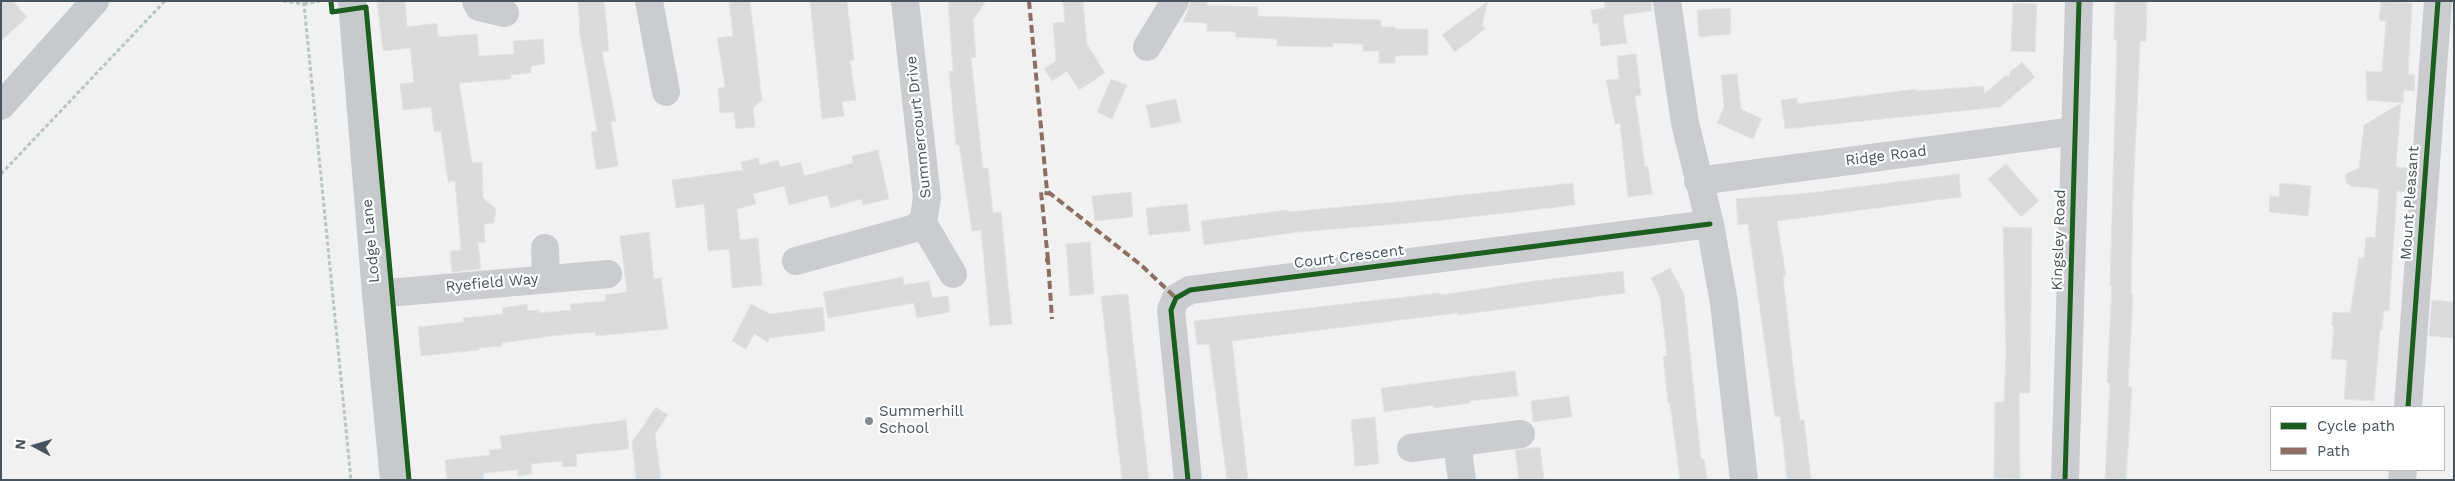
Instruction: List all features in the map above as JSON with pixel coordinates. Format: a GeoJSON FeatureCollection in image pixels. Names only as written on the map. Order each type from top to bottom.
{"type":"FeatureCollection","features":[{"type":"Feature","properties":{"kind":"main road","name":"Lodge Lane"},"geometry":{"type":"LineString","coordinates":[[352,1],[376,294],[394,480]]}},
{"type":"Feature","properties":{"kind":"main road"},"geometry":{"type":"LineString","coordinates":[[1,106],[84,5]]}},
{"type":"Feature","properties":{"kind":"street"},"geometry":{"type":"LineString","coordinates":[[476,1],[480,7],[505,13]]}},
{"type":"Feature","properties":{"kind":"street"},"geometry":{"type":"LineString","coordinates":[[649,1],[666,92]]}},
{"type":"Feature","properties":{"kind":"street","name":"Summercourt Drive"},"geometry":{"type":"LineString","coordinates":[[905,1],[928,198],[923,223]]}},
{"type":"Feature","properties":{"kind":"street"},"geometry":{"type":"LineString","coordinates":[[1147,47],[1174,1]]}},
{"type":"Feature","properties":{"kind":"street"},"geometry":{"type":"LineString","coordinates":[[1667,1],[1685,123],[1710,224],[1724,304],[1744,480]]}},
{"type":"Feature","properties":{"kind":"street","name":"Kingsley Road"},"geometry":{"type":"LineString","coordinates":[[2065,480],[2078,1]]}},
{"type":"Feature","properties":{"kind":"street","name":"Mount Pleasant"},"geometry":{"type":"LineString","coordinates":[[2408,406],[2443,18]]}},
{"type":"Feature","properties":{"kind":"street","name":"Ridge Road"},"geometry":{"type":"LineString","coordinates":[[1698,181],[2075,131]]}},
{"type":"Feature","properties":{"kind":"street"},"geometry":{"type":"LineString","coordinates":[[796,261],[912,229],[923,223],[953,274]]}},
{"type":"Feature","properties":{"kind":"street","name":"Court Crescent"},"geometry":{"type":"LineString","coordinates":[[1188,480],[1171,310],[1176,298],[1190,290],[1710,224]]}},
{"type":"Feature","properties":{"kind":"street"},"geometry":{"type":"LineString","coordinates":[[545,248],[546,279]]}},
{"type":"Feature","properties":{"kind":"street","name":"Ryefield Way"},"geometry":{"type":"LineString","coordinates":[[376,294],[608,274]]}},
{"type":"Feature","properties":{"kind":"street"},"geometry":{"type":"LineString","coordinates":[[1411,448],[1521,434]]}},
{"type":"Feature","properties":{"kind":"street"},"geometry":{"type":"LineString","coordinates":[[1457,443],[1462,480]]}},
{"type":"Feature","properties":{"kind":"path"},"geometry":{"type":"LineString","coordinates":[[1,174],[165,1]]}},
{"type":"Feature","properties":{"kind":"path"},"geometry":{"type":"LineString","coordinates":[[282,1],[304,4],[321,1]]}},
{"type":"Feature","properties":{"kind":"path"},"geometry":{"type":"LineString","coordinates":[[304,4],[351,480]]}},
{"type":"Feature","properties":{"kind":"building"},"geometry":{"type":"Polygon","coordinates":[[[1,1],[13,1],[27,17],[1,41],[1,1]]]}},
{"type":"Feature","properties":{"kind":"building"},"geometry":{"type":"Polygon","coordinates":[[[377,1],[405,1],[407,27],[437,23],[438,37],[477,34],[479,56],[514,54],[513,41],[543,39],[545,64],[531,66],[531,73],[511,75],[511,79],[459,83],[472,163],[482,162],[483,198],[496,209],[494,223],[484,224],[485,242],[478,243],[481,269],[452,272],[450,251],[461,250],[455,181],[448,182],[441,131],[434,132],[431,107],[403,110],[400,84],[414,82],[410,48],[383,51],[377,1]]]}},
{"type":"Feature","properties":{"kind":"building"},"geometry":{"type":"Polygon","coordinates":[[[578,1],[604,1],[609,51],[602,52],[616,121],[611,122],[618,166],[596,170],[591,132],[597,131],[580,35],[578,1]]]}},
{"type":"Feature","properties":{"kind":"building"},"geometry":{"type":"Polygon","coordinates":[[[729,1],[750,1],[762,100],[753,108],[755,127],[736,129],[734,112],[720,113],[718,88],[725,87],[717,38],[733,36],[729,1]]]}},
{"type":"Feature","properties":{"kind":"building"},"geometry":{"type":"Polygon","coordinates":[[[810,1],[847,1],[854,60],[850,61],[856,100],[842,102],[844,116],[822,119],[810,1]]]}},
{"type":"Feature","properties":{"kind":"building"},"geometry":{"type":"Polygon","coordinates":[[[948,1],[986,1],[973,20],[976,57],[971,58],[983,168],[988,168],[993,213],[1001,212],[1012,324],[990,326],[981,230],[972,231],[959,145],[956,145],[949,71],[953,71],[948,1]]]}},
{"type":"Feature","properties":{"kind":"building"},"geometry":{"type":"Polygon","coordinates":[[[1063,1],[1083,1],[1087,44],[1105,73],[1079,90],[1067,71],[1052,81],[1044,69],[1056,61],[1053,23],[1065,22],[1063,1]]]}},
{"type":"Feature","properties":{"kind":"building"},"geometry":{"type":"Polygon","coordinates":[[[1191,1],[1207,1],[1207,5],[1258,7],[1258,16],[1381,20],[1381,27],[1428,29],[1428,55],[1395,56],[1395,63],[1379,63],[1379,51],[1363,51],[1363,44],[1333,43],[1333,47],[1277,46],[1277,39],[1235,37],[1236,32],[1207,31],[1207,23],[1183,22],[1191,1]]]}},
{"type":"Feature","properties":{"kind":"building"},"geometry":{"type":"Polygon","coordinates":[[[1488,1],[1482,25],[1485,29],[1455,52],[1442,35],[1488,1]]]}},
{"type":"Feature","properties":{"kind":"building"},"geometry":{"type":"Polygon","coordinates":[[[1604,1],[1651,1],[1652,11],[1623,15],[1627,43],[1601,46],[1598,23],[1593,24],[1591,10],[1605,8],[1604,1]]]}},
{"type":"Feature","properties":{"kind":"building"},"geometry":{"type":"Polygon","coordinates":[[[2115,1],[2147,1],[2146,41],[2140,41],[2133,199],[2131,295],[2133,295],[2128,387],[2132,387],[2126,480],[2105,480],[2110,383],[2107,383],[2112,285],[2110,285],[2117,40],[2114,40],[2115,1]]]}},
{"type":"Feature","properties":{"kind":"building"},"geometry":{"type":"Polygon","coordinates":[[[2381,1],[2412,3],[2408,74],[2415,75],[2414,91],[2404,90],[2403,103],[2367,100],[2366,71],[2382,72],[2386,21],[2379,21],[2381,1]]]}},
{"type":"Feature","properties":{"kind":"building"},"geometry":{"type":"Polygon","coordinates":[[[2013,3],[2037,4],[2035,52],[2011,51],[2013,3]]]}},
{"type":"Feature","properties":{"kind":"building"},"geometry":{"type":"Polygon","coordinates":[[[1730,8],[1731,34],[1699,37],[1697,10],[1730,8]]]}},
{"type":"Feature","properties":{"kind":"building"},"geometry":{"type":"Polygon","coordinates":[[[1636,54],[1641,95],[1635,96],[1645,167],[1648,166],[1652,194],[1628,197],[1620,123],[1615,124],[1606,80],[1619,79],[1617,56],[1636,54]]]}},
{"type":"Feature","properties":{"kind":"building"},"geometry":{"type":"Polygon","coordinates":[[[2022,62],[2035,77],[2000,107],[1785,129],[1781,100],[1797,98],[1797,104],[1916,89],[1916,91],[1984,86],[1984,94],[2005,76],[2010,76],[2010,72],[2022,62]]]}},
{"type":"Feature","properties":{"kind":"building"},"geometry":{"type":"Polygon","coordinates":[[[1737,74],[1741,109],[1762,119],[1753,139],[1717,123],[1724,107],[1721,75],[1737,74]]]}},
{"type":"Feature","properties":{"kind":"building"},"geometry":{"type":"Polygon","coordinates":[[[1111,79],[1127,85],[1112,119],[1097,112],[1111,79]]]}},
{"type":"Feature","properties":{"kind":"building"},"geometry":{"type":"Polygon","coordinates":[[[1176,99],[1181,122],[1151,128],[1146,105],[1176,99]]]}},
{"type":"Feature","properties":{"kind":"building"},"geometry":{"type":"Polygon","coordinates":[[[2401,103],[2396,167],[2410,168],[2409,186],[2408,192],[2397,191],[2389,311],[2384,310],[2382,330],[2380,330],[2374,401],[2344,399],[2347,360],[2331,359],[2334,326],[2332,326],[2333,312],[2350,313],[2359,258],[2364,258],[2366,237],[2375,238],[2379,189],[2350,186],[2346,182],[2346,174],[2359,168],[2364,125],[2401,103]]]}},
{"type":"Feature","properties":{"kind":"building"},"geometry":{"type":"Polygon","coordinates":[[[878,150],[889,199],[863,205],[861,199],[831,208],[827,195],[789,205],[784,186],[753,194],[756,204],[737,209],[740,240],[758,238],[762,285],[732,288],[729,249],[708,251],[704,204],[676,208],[672,180],[743,170],[741,162],[758,158],[760,165],[778,160],[780,167],[801,162],[804,176],[853,163],[852,156],[878,150]]]}},
{"type":"Feature","properties":{"kind":"building"},"geometry":{"type":"Polygon","coordinates":[[[2006,164],[2039,201],[2021,217],[1988,179],[2006,164]]]}},
{"type":"Feature","properties":{"kind":"building"},"geometry":{"type":"Polygon","coordinates":[[[1959,174],[1961,197],[1777,221],[1786,275],[1783,276],[1795,384],[1800,420],[1804,420],[1811,480],[1787,480],[1780,416],[1775,417],[1748,224],[1738,225],[1736,199],[1809,193],[1959,174]]]}},
{"type":"Feature","properties":{"kind":"building"},"geometry":{"type":"Polygon","coordinates":[[[1573,183],[1575,205],[1444,220],[1299,232],[1204,245],[1201,221],[1287,210],[1288,212],[1427,199],[1573,183]]]}},
{"type":"Feature","properties":{"kind":"building"},"geometry":{"type":"Polygon","coordinates":[[[2280,183],[2311,186],[2308,216],[2269,212],[2270,196],[2279,197],[2280,183]]]}},
{"type":"Feature","properties":{"kind":"building"},"geometry":{"type":"Polygon","coordinates":[[[1131,192],[1133,217],[1095,221],[1092,196],[1131,192]]]}},
{"type":"Feature","properties":{"kind":"building"},"geometry":{"type":"Polygon","coordinates":[[[1187,204],[1190,231],[1149,235],[1146,208],[1187,204]]]}},
{"type":"Feature","properties":{"kind":"building"},"geometry":{"type":"Polygon","coordinates":[[[2003,227],[2032,228],[2030,393],[2019,393],[2020,479],[1994,478],[1995,402],[2004,402],[2006,353],[2003,227]]]}},
{"type":"Feature","properties":{"kind":"building"},"geometry":{"type":"Polygon","coordinates":[[[649,232],[654,279],[661,278],[668,329],[596,336],[595,332],[552,336],[502,343],[502,346],[479,348],[479,350],[421,356],[418,327],[464,322],[463,318],[503,314],[502,308],[527,304],[528,311],[539,310],[539,313],[571,310],[570,304],[606,301],[605,295],[627,292],[620,236],[649,232]]]}},
{"type":"Feature","properties":{"kind":"building"},"geometry":{"type":"Polygon","coordinates":[[[1090,242],[1094,294],[1070,296],[1066,244],[1090,242]]]}},
{"type":"Feature","properties":{"kind":"building"},"geometry":{"type":"Polygon","coordinates":[[[1670,268],[1684,294],[1701,459],[1704,459],[1707,480],[1680,480],[1670,403],[1668,403],[1663,357],[1667,356],[1660,297],[1651,278],[1670,268]]]}},
{"type":"Feature","properties":{"kind":"building"},"geometry":{"type":"Polygon","coordinates":[[[1623,271],[1625,293],[1458,315],[1457,313],[1232,341],[1248,480],[1227,480],[1209,344],[1197,345],[1194,321],[1440,293],[1441,295],[1534,281],[1623,271]]]}},
{"type":"Feature","properties":{"kind":"building"},"geometry":{"type":"Polygon","coordinates":[[[903,277],[904,285],[929,281],[932,298],[948,296],[950,312],[917,318],[914,303],[828,318],[823,292],[903,277]]]}},
{"type":"Feature","properties":{"kind":"building"},"geometry":{"type":"Polygon","coordinates":[[[1128,294],[1149,480],[1122,480],[1101,296],[1128,294]]]}},
{"type":"Feature","properties":{"kind":"building"},"geometry":{"type":"Polygon","coordinates":[[[2432,300],[2454,302],[2454,338],[2429,336],[2432,300]]]}},
{"type":"Feature","properties":{"kind":"building"},"geometry":{"type":"Polygon","coordinates":[[[751,304],[770,314],[823,307],[825,331],[769,338],[768,342],[754,334],[746,349],[732,341],[751,304]]]}},
{"type":"Feature","properties":{"kind":"building"},"geometry":{"type":"Polygon","coordinates":[[[1515,371],[1518,396],[1470,401],[1470,403],[1434,408],[1434,405],[1384,412],[1381,388],[1515,371]]]}},
{"type":"Feature","properties":{"kind":"building"},"geometry":{"type":"Polygon","coordinates":[[[1569,396],[1572,417],[1533,422],[1531,401],[1569,396]]]}},
{"type":"Feature","properties":{"kind":"building"},"geometry":{"type":"Polygon","coordinates":[[[656,407],[668,415],[655,434],[661,480],[636,480],[632,442],[656,407]]]}},
{"type":"Feature","properties":{"kind":"building"},"geometry":{"type":"Polygon","coordinates":[[[1375,417],[1379,464],[1355,466],[1351,420],[1375,417]]]}},
{"type":"Feature","properties":{"kind":"building"},"geometry":{"type":"Polygon","coordinates":[[[626,420],[629,449],[576,454],[577,466],[562,467],[562,461],[531,464],[532,474],[518,476],[517,470],[483,473],[484,480],[447,480],[445,460],[490,455],[489,450],[502,449],[500,436],[626,420]]]}},
{"type":"Feature","properties":{"kind":"building"},"geometry":{"type":"Polygon","coordinates":[[[1540,447],[1544,480],[1519,480],[1515,450],[1540,447]]]}},
{"type":"Feature","properties":{"kind":"marked path"},"geometry":{"type":"LineString","coordinates":[[1029,1],[1047,191],[1141,265],[1176,298]]}},
{"type":"Feature","properties":{"kind":"marked path"},"geometry":{"type":"LineString","coordinates":[[1048,260],[1041,192],[1051,194]]}},
{"type":"Feature","properties":{"kind":"marked path"},"geometry":{"type":"LineString","coordinates":[[1045,260],[1048,260],[1052,319]]}},
{"type":"Feature","properties":{"kind":"cycle path"},"geometry":{"type":"LineString","coordinates":[[331,1],[332,12],[366,7],[409,480]]}},
{"type":"Feature","properties":{"kind":"cycle path"},"geometry":{"type":"LineString","coordinates":[[2065,480],[2079,1]]}},
{"type":"Feature","properties":{"kind":"cycle path"},"geometry":{"type":"LineString","coordinates":[[2408,406],[2438,1]]}},
{"type":"Feature","properties":{"kind":"cycle path"},"geometry":{"type":"LineString","coordinates":[[1188,480],[1171,310],[1176,298],[1190,290],[1710,224]]}},
{"type":"Feature","properties":{"kind":"place","name":"Summerhill School"},"geometry":{"type":"Point","coordinates":[869,421]}}]}
